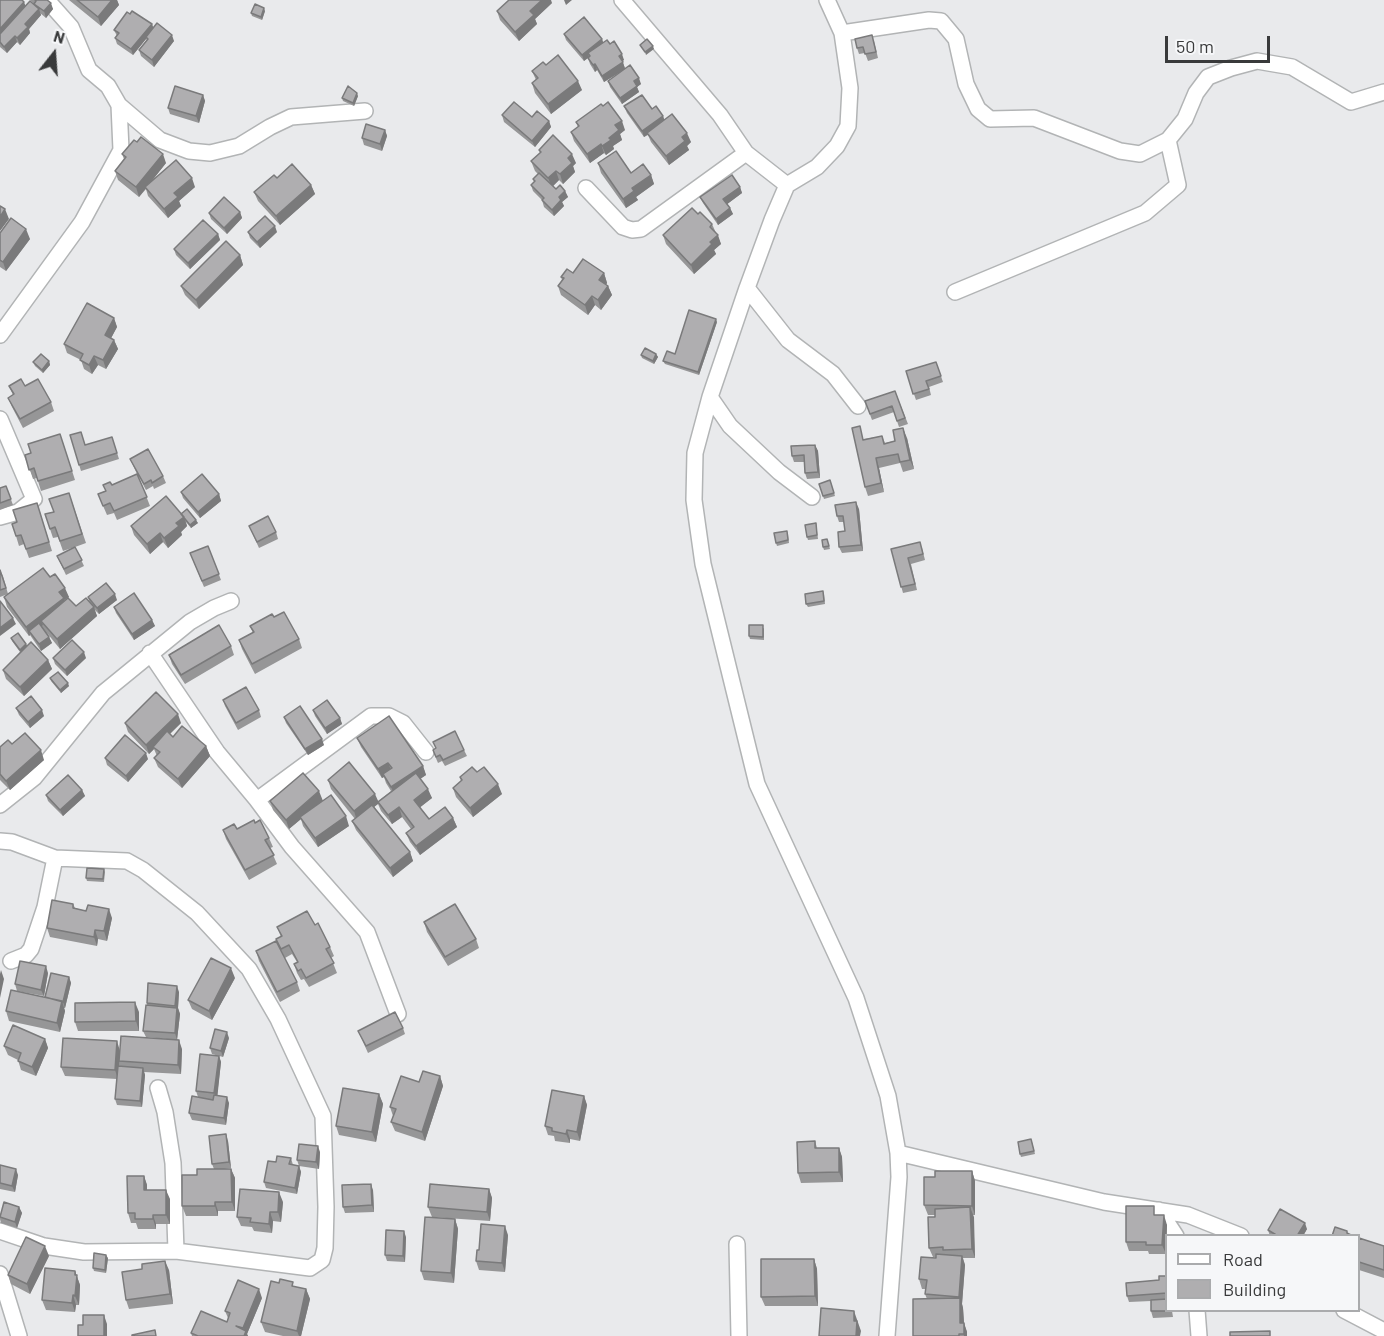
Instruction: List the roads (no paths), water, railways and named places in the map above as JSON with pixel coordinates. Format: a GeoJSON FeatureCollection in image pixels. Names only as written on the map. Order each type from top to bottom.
{"type":"FeatureCollection","features":[{"type":"Feature","properties":{"kind":"street"},"geometry":{"type":"LineString","coordinates":[[47,0],[71,27],[89,70],[108,86],[119,105],[160,140],[189,151],[210,153],[239,146],[291,117],[366,111]]}},
{"type":"Feature","properties":{"kind":"street"},"geometry":{"type":"LineString","coordinates":[[622,0],[720,115],[746,153],[787,185]]}},
{"type":"Feature","properties":{"kind":"street"},"geometry":{"type":"LineString","coordinates":[[827,0],[842,33],[849,88],[848,126],[837,146],[817,167],[787,185],[772,220],[710,397],[695,453],[694,500],[703,564],[757,784],[856,998],[888,1096],[898,1153],[899,1177],[887,1336]]}},
{"type":"Feature","properties":{"kind":"street"},"geometry":{"type":"LineString","coordinates":[[842,33],[929,20],[941,21],[956,39],[966,84],[978,109],[990,119],[1034,118],[1119,151],[1140,154],[1167,140],[1185,119],[1196,93],[1208,77],[1257,61],[1292,68],[1351,102],[1384,92]]}},
{"type":"Feature","properties":{"kind":"street"},"geometry":{"type":"LineString","coordinates":[[0,334],[82,222],[121,150],[119,105]]}},
{"type":"Feature","properties":{"kind":"street"},"geometry":{"type":"LineString","coordinates":[[121,150],[139,140],[160,140]]}},
{"type":"Feature","properties":{"kind":"street"},"geometry":{"type":"LineString","coordinates":[[955,292],[1145,213],[1178,185],[1167,140]]}},
{"type":"Feature","properties":{"kind":"street"},"geometry":{"type":"LineString","coordinates":[[586,188],[623,227],[632,230],[641,229],[746,153]]}},
{"type":"Feature","properties":{"kind":"street"},"geometry":{"type":"LineString","coordinates":[[747,288],[788,340],[833,374],[858,406]]}},
{"type":"Feature","properties":{"kind":"street"},"geometry":{"type":"LineString","coordinates":[[710,397],[730,426],[779,472],[812,497]]}},
{"type":"Feature","properties":{"kind":"street"},"geometry":{"type":"LineString","coordinates":[[0,419],[34,499],[18,512],[0,517]]}},
{"type":"Feature","properties":{"kind":"street"},"geometry":{"type":"LineString","coordinates":[[0,806],[34,777],[103,693],[190,622],[231,601]]}},
{"type":"Feature","properties":{"kind":"street"},"geometry":{"type":"LineString","coordinates":[[150,653],[217,752],[292,847],[368,932],[398,1014]]}},
{"type":"Feature","properties":{"kind":"street"},"geometry":{"type":"LineString","coordinates":[[257,800],[371,716],[388,716],[403,723],[426,752]]}},
{"type":"Feature","properties":{"kind":"street"},"geometry":{"type":"LineString","coordinates":[[0,841],[12,842],[55,858],[127,861],[143,870],[197,914],[249,969],[278,1019],[323,1116],[326,1207],[325,1248],[322,1260],[310,1268],[176,1251],[84,1252],[44,1246],[0,1231]]}},
{"type":"Feature","properties":{"kind":"street"},"geometry":{"type":"LineString","coordinates":[[11,961],[31,949],[45,907],[55,858]]}},
{"type":"Feature","properties":{"kind":"street"},"geometry":{"type":"LineString","coordinates":[[159,1088],[173,1163],[176,1251]]}},
{"type":"Feature","properties":{"kind":"street"},"geometry":{"type":"LineString","coordinates":[[898,1153],[1104,1202],[1188,1215],[1236,1234]]}},
{"type":"Feature","properties":{"kind":"street"},"geometry":{"type":"LineString","coordinates":[[1159,1210],[1175,1234]]}},
{"type":"Feature","properties":{"kind":"street"},"geometry":{"type":"LineString","coordinates":[[737,1244],[739,1336]]}},
{"type":"Feature","properties":{"kind":"street"},"geometry":{"type":"LineString","coordinates":[[0,1274],[19,1336]]}},
{"type":"Feature","properties":{"kind":"street"},"geometry":{"type":"LineString","coordinates":[[1197,1312],[1199,1336]]}},
{"type":"Feature","properties":{"kind":"street"},"geometry":{"type":"LineString","coordinates":[[1346,1312],[1384,1331]]}}]}
